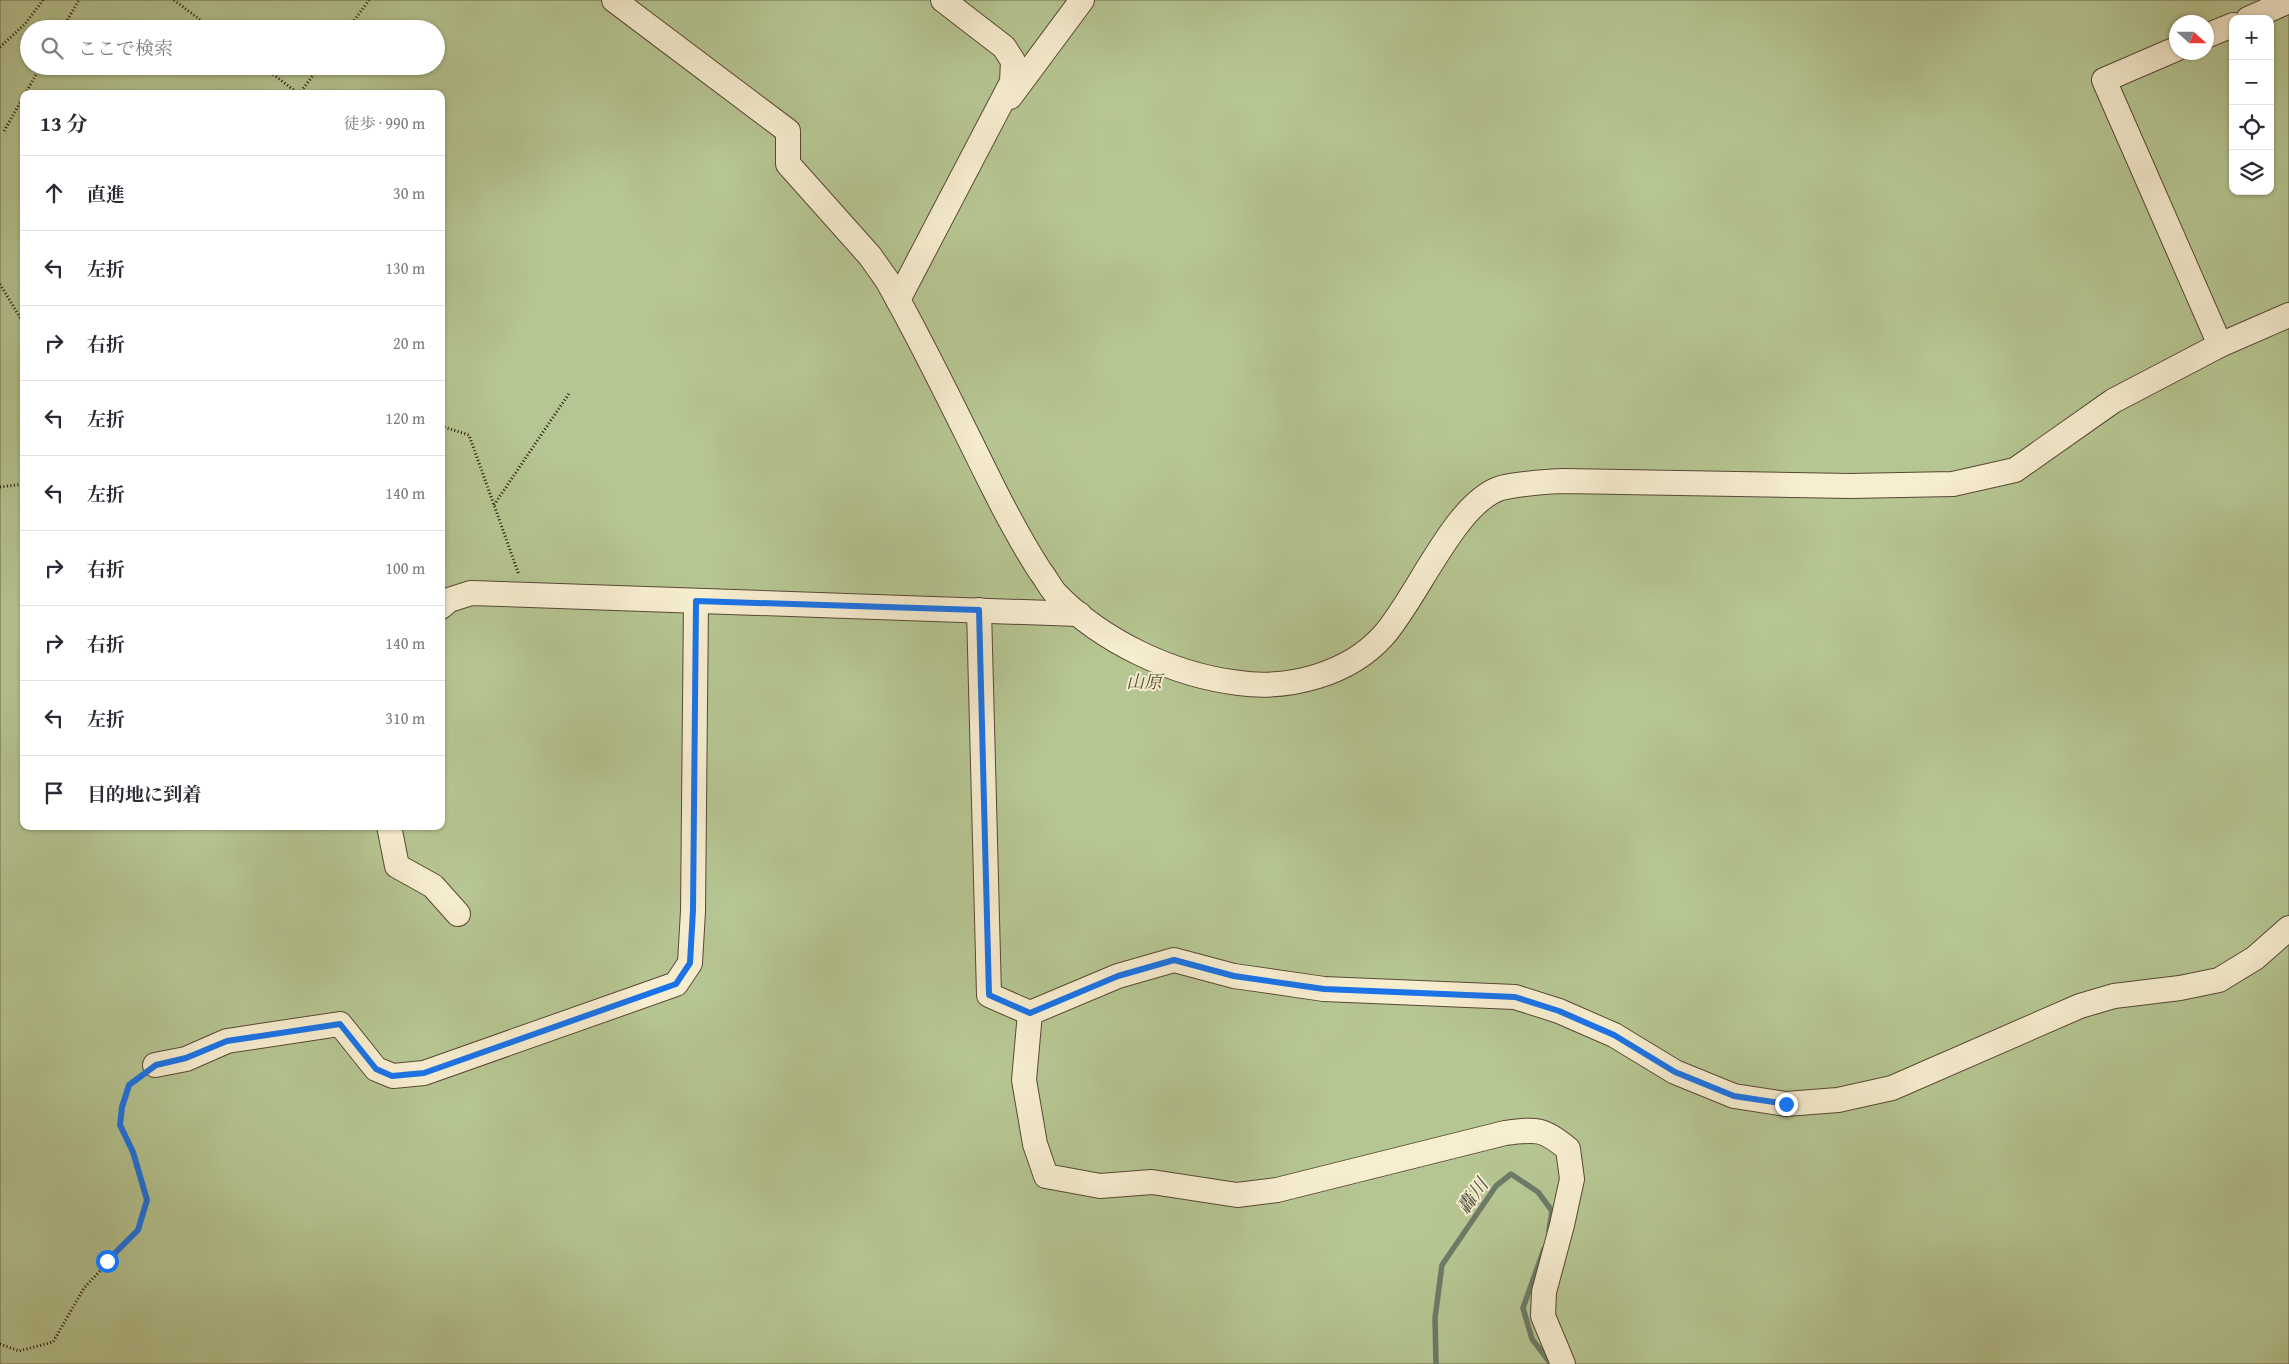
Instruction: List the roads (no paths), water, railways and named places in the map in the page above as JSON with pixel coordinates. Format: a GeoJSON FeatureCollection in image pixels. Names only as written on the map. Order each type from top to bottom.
{"type":"FeatureCollection","features":[{"type":"Feature","properties":{"kind":"street"},"geometry":{"type":"LineString","coordinates":[[614,0],[788,130],[788,164],[870,256],[898,300],[1021,541],[1056,594],[1098,630],[1142,654],[1187,671],[1224,681],[1255,685],[1293,682],[1329,672],[1356,658],[1383,637],[1407,604],[1455,529],[1476,503],[1499,489],[1534,482],[1564,481],[1850,486],[1953,484],[2014,470],[2113,401],[2220,345],[2289,315]]}},
{"type":"Feature","properties":{"kind":"street"},"geometry":{"type":"LineString","coordinates":[[898,300],[1012,82],[1013,61],[1004,47],[943,0]]}},
{"type":"Feature","properties":{"kind":"street"},"geometry":{"type":"LineString","coordinates":[[994,119],[1082,0]]}},
{"type":"Feature","properties":{"kind":"street"},"geometry":{"type":"LineString","coordinates":[[2257,15],[2289,1]]}},
{"type":"Feature","properties":{"kind":"street"},"geometry":{"type":"LineString","coordinates":[[2214,33],[2229,27]]}},
{"type":"Feature","properties":{"kind":"street"},"geometry":{"type":"LineString","coordinates":[[2169,52],[2104,80],[2220,345]]}},
{"type":"Feature","properties":{"kind":"street"},"geometry":{"type":"LineString","coordinates":[[445,603],[471,593],[1079,614]]}},
{"type":"Feature","properties":{"kind":"street"},"geometry":{"type":"LineString","coordinates":[[156,1065],[186,1058],[227,1041],[340,1024],[376,1069],[392,1076],[424,1073],[676,984],[690,963],[693,910],[696,601]]}},
{"type":"Feature","properties":{"kind":"street"},"geometry":{"type":"LineString","coordinates":[[979,610],[989,995],[1030,1013],[1118,976],[1174,960],[1234,976],[1324,989],[1515,997],[1559,1011],[1606,1032],[1675,1072],[1734,1096],[1786,1104],[1838,1100],[1892,1088],[2080,1006],[2114,996],[2180,988],[2219,980],[2255,958],[2289,928]]}},
{"type":"Feature","properties":{"kind":"street"},"geometry":{"type":"LineString","coordinates":[[390,830],[397,866],[433,886],[458,914]]}},
{"type":"Feature","properties":{"kind":"street"},"geometry":{"type":"LineString","coordinates":[[1030,1013],[1024,1080],[1035,1144],[1046,1176],[1100,1186],[1152,1182],[1237,1195],[1277,1190],[1505,1133],[1533,1129],[1551,1134],[1568,1148],[1572,1179],[1544,1292],[1543,1316],[1563,1364]]}},
{"type":"Feature","properties":{"kind":"waterway","name":"轟川"},"geometry":{"type":"LineString","coordinates":[[1436,1364],[1435,1318],[1442,1265],[1496,1186],[1511,1174],[1538,1192],[1552,1211],[1549,1231]]}},
{"type":"Feature","properties":{"kind":"waterway","name":"轟川"},"geometry":{"type":"LineString","coordinates":[[1544,1249],[1523,1308],[1532,1339],[1551,1364]]}},
{"type":"Feature","properties":{"kind":"park label","name":"山原"},"geometry":{"type":"Point","coordinates":[1144,682]}}]}
